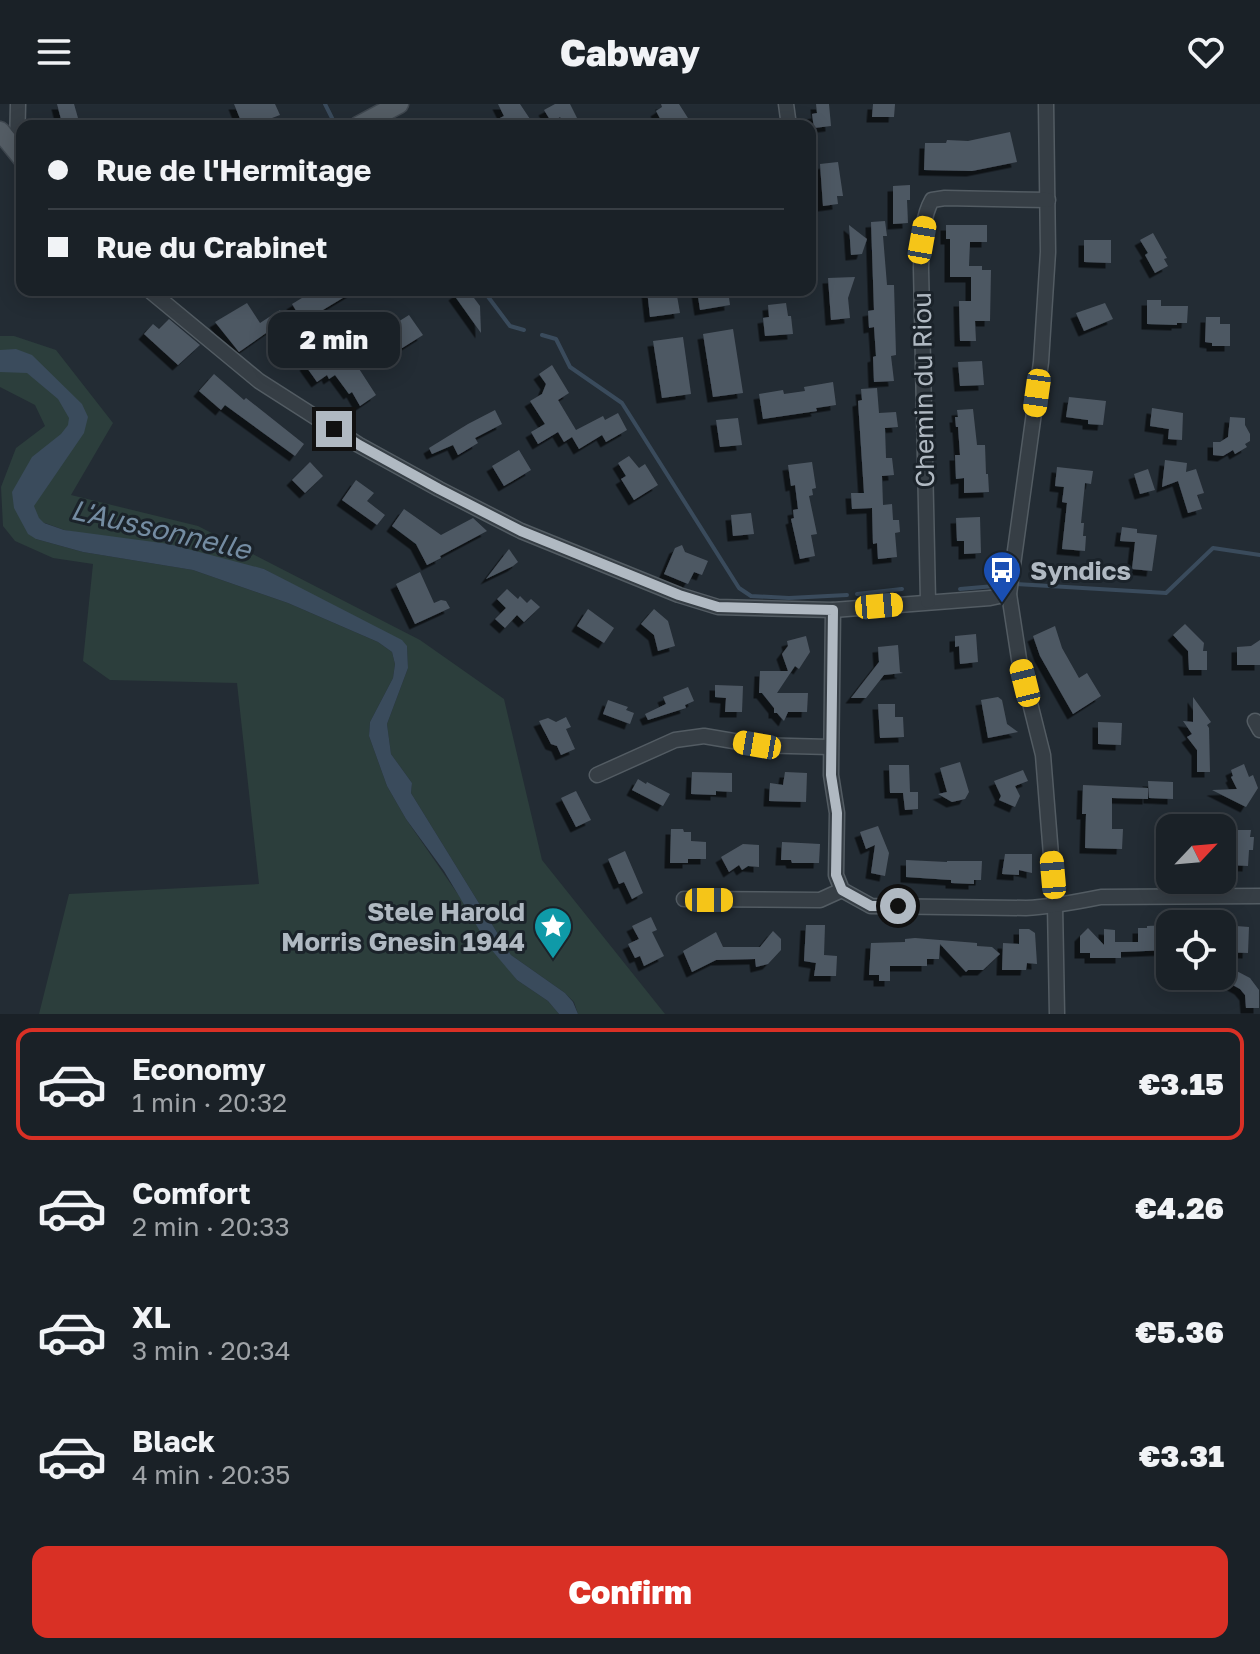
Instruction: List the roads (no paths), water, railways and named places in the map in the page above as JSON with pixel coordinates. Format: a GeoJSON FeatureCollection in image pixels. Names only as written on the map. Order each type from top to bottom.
{"type":"FeatureCollection","features":[{"type":"Feature","properties":{"kind":"main road"},"geometry":{"type":"LineString","coordinates":[[369,120],[399,104]]}},
{"type":"Feature","properties":{"kind":"main road"},"geometry":{"type":"LineString","coordinates":[[0,131],[16,150]]}},
{"type":"Feature","properties":{"kind":"street"},"geometry":{"type":"LineString","coordinates":[[1046,104],[1048,252],[1041,362],[1010,588],[1019,659],[1043,755],[1055,905],[1057,1014]]}},
{"type":"Feature","properties":{"kind":"street","name":"Chemin du Riou"},"geometry":{"type":"LineString","coordinates":[[928,601],[921,268],[922,240],[929,205],[932,200],[945,198],[1048,200]]}},
{"type":"Feature","properties":{"kind":"street"},"geometry":{"type":"LineString","coordinates":[[156,296],[259,381],[359,445],[521,531],[665,590],[718,607],[833,610],[990,598],[1010,588]]}},
{"type":"Feature","properties":{"kind":"street"},"geometry":{"type":"LineString","coordinates":[[833,610],[830,747],[837,813],[836,875],[842,890],[871,906],[1026,908],[1101,897],[1260,896]]}},
{"type":"Feature","properties":{"kind":"street"},"geometry":{"type":"LineString","coordinates":[[597,775],[675,740],[704,736],[757,745],[830,747]]}},
{"type":"Feature","properties":{"kind":"street"},"geometry":{"type":"LineString","coordinates":[[684,899],[820,900],[842,890]]}},
{"type":"Feature","properties":{"kind":"water"},"geometry":{"type":"Polygon","coordinates":[[[16,349],[32,355],[82,404],[88,417],[84,433],[34,506],[44,523],[64,530],[169,544],[264,569],[402,640],[407,646],[408,668],[387,724],[391,754],[412,783],[411,793],[511,955],[565,993],[578,1014],[559,1014],[548,1001],[517,980],[490,948],[444,871],[406,819],[387,786],[369,736],[370,722],[393,678],[395,664],[392,652],[378,642],[288,603],[193,570],[83,552],[28,534],[14,508],[12,492],[32,457],[61,434],[69,418],[58,399],[27,373],[0,372],[0,350],[16,349]]]}},
{"type":"Feature","properties":{"kind":"waterway"},"geometry":{"type":"LineString","coordinates":[[325,104],[333,120]]}},
{"type":"Feature","properties":{"kind":"waterway"},"geometry":{"type":"LineString","coordinates":[[488,296],[510,326],[524,330]]}},
{"type":"Feature","properties":{"kind":"waterway"},"geometry":{"type":"LineString","coordinates":[[542,335],[556,339],[570,367],[622,403],[739,588],[751,596],[847,595]]}},
{"type":"Feature","properties":{"kind":"waterway"},"geometry":{"type":"LineString","coordinates":[[1015,584],[1166,593],[1213,548],[1260,555]]}},
{"type":"Feature","properties":{"kind":"waterway"},"geometry":{"type":"LineString","coordinates":[[960,589],[1006,585]]}},
{"type":"Feature","properties":{"kind":"waterway"},"geometry":{"type":"LineString","coordinates":[[857,594],[902,589]]}},
{"type":"Feature","properties":{"kind":"place","name":"Syndics"},"geometry":{"type":"Point","coordinates":[1002,604]}},
{"type":"Feature","properties":{"kind":"place","name":"Stele Harold Morris Gnesin 1944"},"geometry":{"type":"Point","coordinates":[553,960]}},
{"type":"Feature","properties":{"kind":"water label","name":"L'Aussonnelle"},"geometry":{"type":"Point","coordinates":[161,529]}}]}
